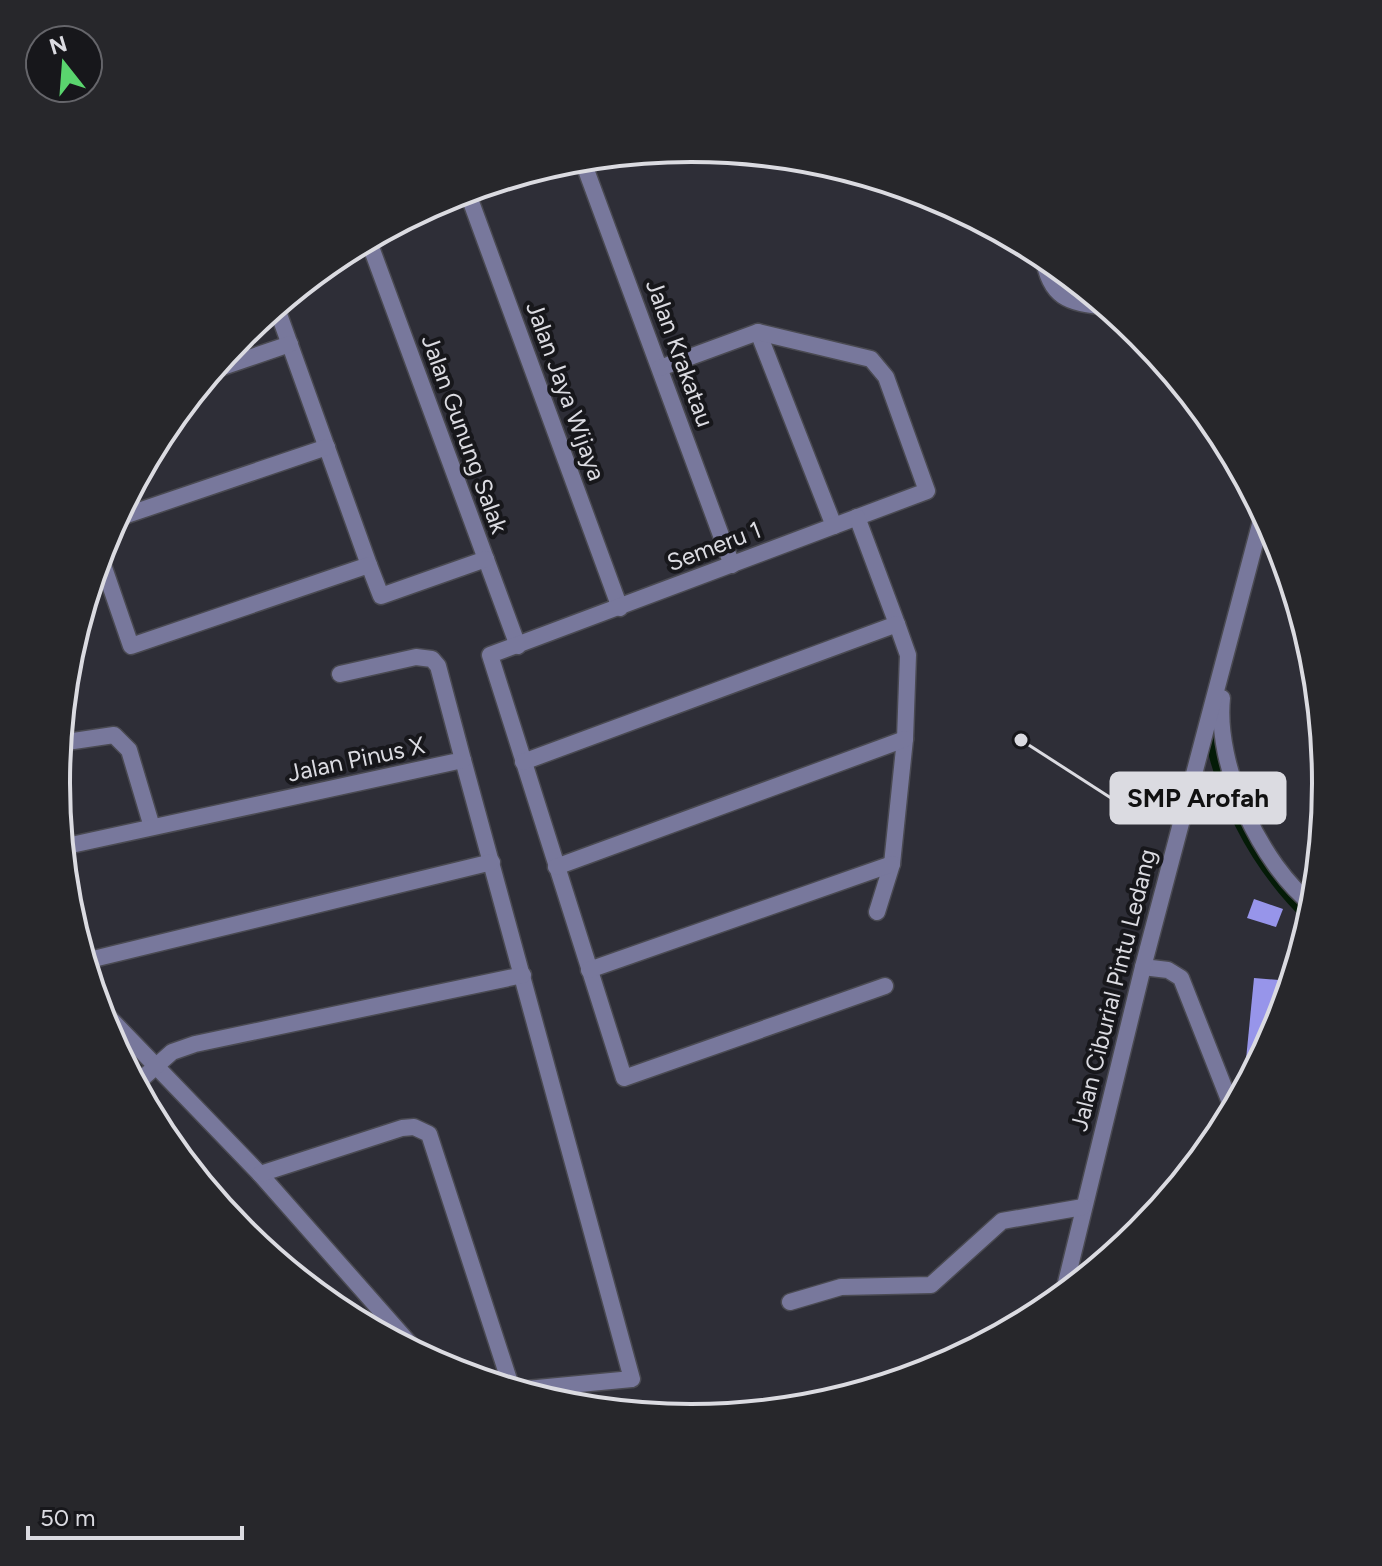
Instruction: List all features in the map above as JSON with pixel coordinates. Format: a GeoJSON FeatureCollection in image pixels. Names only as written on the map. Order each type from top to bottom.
{"type":"FeatureCollection","features":[{"type":"Feature","properties":{"kind":"street","name":"Jalan Krakatau"},"geometry":{"type":"LineString","coordinates":[[587,171],[732,565]]}},
{"type":"Feature","properties":{"kind":"street","name":"Jalan Jaya Wijaya"},"geometry":{"type":"LineString","coordinates":[[471,202],[620,608]]}},
{"type":"Feature","properties":{"kind":"street","name":"Jalan Gunung Salak"},"geometry":{"type":"LineString","coordinates":[[372,251],[518,646]]}},
{"type":"Feature","properties":{"kind":"street"},"geometry":{"type":"LineString","coordinates":[[1050,277],[1062,297],[1073,304],[1087,305]]}},
{"type":"Feature","properties":{"kind":"street"},"geometry":{"type":"LineString","coordinates":[[280,318],[381,596],[486,559]]}},
{"type":"Feature","properties":{"kind":"street"},"geometry":{"type":"LineString","coordinates":[[660,368],[758,332],[834,526]]}},
{"type":"Feature","properties":{"kind":"street","name":"Semeru 1"},"geometry":{"type":"LineString","coordinates":[[523,762],[490,655],[927,491],[881,367],[871,359],[850,353],[808,347],[758,332]]}},
{"type":"Feature","properties":{"kind":"street"},"geometry":{"type":"LineString","coordinates":[[234,363],[290,344]]}},
{"type":"Feature","properties":{"kind":"street"},"geometry":{"type":"LineString","coordinates":[[132,513],[327,447]]}},
{"type":"Feature","properties":{"kind":"street"},"geometry":{"type":"LineString","coordinates":[[857,517],[908,655],[905,739],[892,864],[877,912]]}},
{"type":"Feature","properties":{"kind":"street","name":"Jalan Ciburial Pintu Ledang"},"geometry":{"type":"LineString","coordinates":[[1067,1277],[1143,967],[1258,531]]}},
{"type":"Feature","properties":{"kind":"street"},"geometry":{"type":"LineString","coordinates":[[106,574],[131,646],[369,565]]}},
{"type":"Feature","properties":{"kind":"street"},"geometry":{"type":"LineString","coordinates":[[885,986],[624,1078],[523,762],[897,624]]}},
{"type":"Feature","properties":{"kind":"street"},"geometry":{"type":"LineString","coordinates":[[1226,652],[1220,718],[1238,792],[1253,827],[1275,863],[1302,893]]}},
{"type":"Feature","properties":{"kind":"street","name":"Jalan Pinus X"},"geometry":{"type":"LineString","coordinates":[[73,845],[463,760],[441,675],[432,659],[416,657],[340,674]]}},
{"type":"Feature","properties":{"kind":"street"},"geometry":{"type":"LineString","coordinates":[[71,741],[114,735],[132,758],[152,827]]}},
{"type":"Feature","properties":{"kind":"street"},"geometry":{"type":"LineString","coordinates":[[556,867],[905,739]]}},
{"type":"Feature","properties":{"kind":"street"},"geometry":{"type":"LineString","coordinates":[[463,760],[632,1379],[547,1387]]}},
{"type":"Feature","properties":{"kind":"street"},"geometry":{"type":"LineString","coordinates":[[95,958],[492,862]]}},
{"type":"Feature","properties":{"kind":"street"},"geometry":{"type":"LineString","coordinates":[[589,970],[892,864]]}},
{"type":"Feature","properties":{"kind":"street"},"geometry":{"type":"LineString","coordinates":[[1143,967],[1168,970],[1181,978],[1228,1096]]}},
{"type":"Feature","properties":{"kind":"street"},"geometry":{"type":"LineString","coordinates":[[144,1076],[172,1052],[215,1039],[523,975]]}},
{"type":"Feature","properties":{"kind":"street"},"geometry":{"type":"LineString","coordinates":[[120,1028],[260,1174],[398,1331]]}},
{"type":"Feature","properties":{"kind":"street"},"geometry":{"type":"LineString","coordinates":[[260,1174],[402,1128],[414,1127],[429,1134],[510,1377]]}},
{"type":"Feature","properties":{"kind":"street"},"geometry":{"type":"LineString","coordinates":[[790,1302],[841,1287],[931,1285],[1002,1221],[1083,1207]]}},
{"type":"Feature","properties":{"kind":"building"},"geometry":{"type":"Polygon","coordinates":[[[1254,899],[1283,909],[1276,927],[1247,918],[1254,899]]]}},
{"type":"Feature","properties":{"kind":"building"},"geometry":{"type":"Polygon","coordinates":[[[1254,978],[1280,980],[1265,1021],[1246,1062],[1254,978]]]}},
{"type":"Feature","properties":{"kind":"waterway"},"geometry":{"type":"LineString","coordinates":[[1208,733],[1223,785],[1245,834],[1258,857],[1299,908]]}},
{"type":"Feature","properties":{"kind":"place","name":"SMP Arofah"},"geometry":{"type":"Point","coordinates":[1021,740]}}]}
